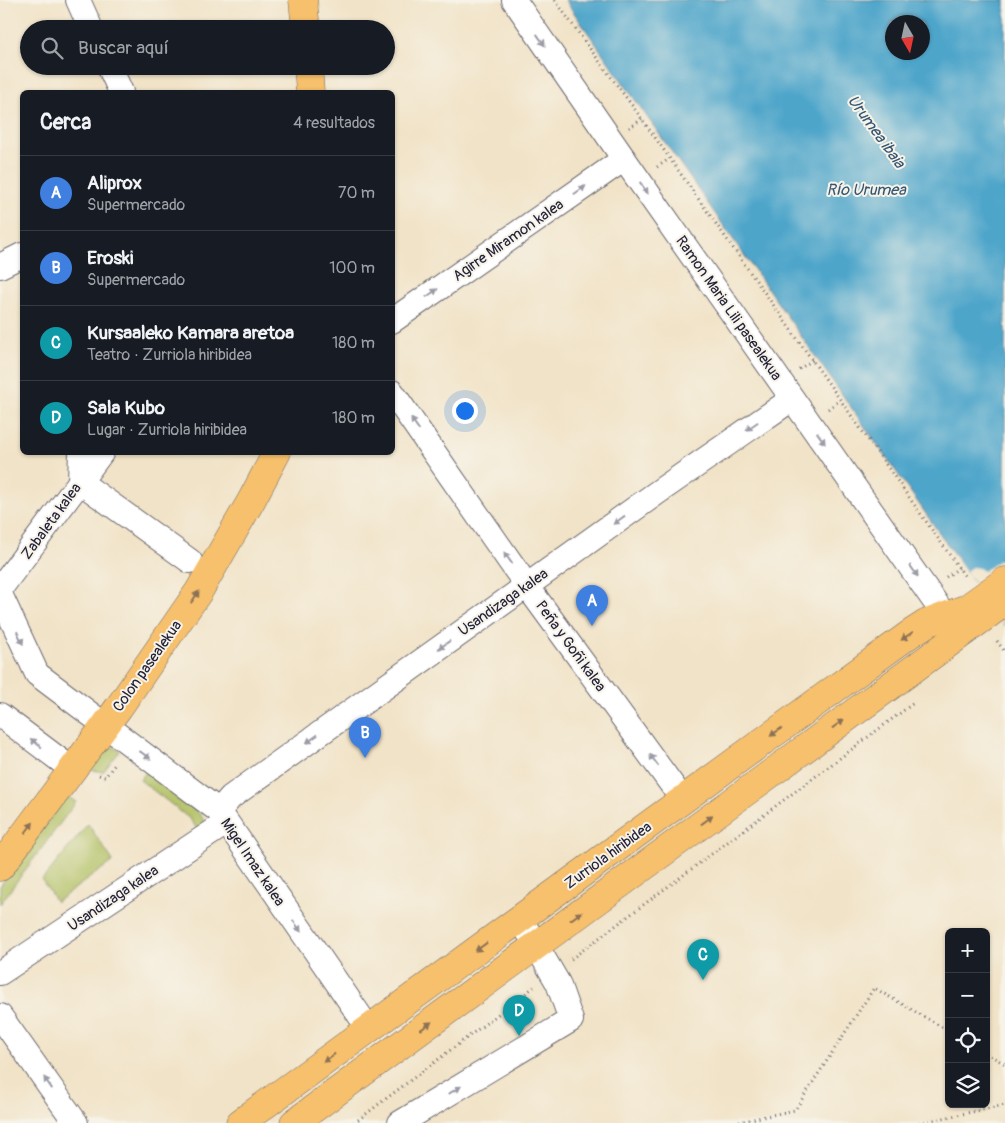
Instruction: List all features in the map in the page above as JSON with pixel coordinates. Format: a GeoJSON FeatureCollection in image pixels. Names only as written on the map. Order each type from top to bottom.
{"type":"FeatureCollection","features":[{"type":"Feature","properties":{"kind":"main road"},"geometry":{"type":"LineString","coordinates":[[303,0],[305,20]]}},
{"type":"Feature","properties":{"kind":"main road"},"geometry":{"type":"LineString","coordinates":[[309,75],[310,90]]}},
{"type":"Feature","properties":{"kind":"main road","name":"Colon pasealekua"},"geometry":{"type":"LineString","coordinates":[[0,868],[105,726],[199,591],[275,455]]}},
{"type":"Feature","properties":{"kind":"main road"},"geometry":{"type":"LineString","coordinates":[[987,598],[1005,581]]}},
{"type":"Feature","properties":{"kind":"main road","name":"Zurriola hiribidea"},"geometry":{"type":"LineString","coordinates":[[240,1123],[927,622],[967,608],[987,598]]}},
{"type":"Feature","properties":{"kind":"main road","name":"Zurriola hiribidea"},"geometry":{"type":"LineString","coordinates":[[294,1123],[536,945],[987,598]]}},
{"type":"Feature","properties":{"kind":"street"},"geometry":{"type":"LineString","coordinates":[[78,0],[87,20]]}},
{"type":"Feature","properties":{"kind":"street","name":"Ramon Maria Lili pasealekua"},"geometry":{"type":"LineString","coordinates":[[514,0],[945,616]]}},
{"type":"Feature","properties":{"kind":"street"},"geometry":{"type":"LineString","coordinates":[[113,75],[120,90]]}},
{"type":"Feature","properties":{"kind":"street","name":"Agirre Miramon kalea"},"geometry":{"type":"LineString","coordinates":[[395,319],[624,159]]}},
{"type":"Feature","properties":{"kind":"street"},"geometry":{"type":"LineString","coordinates":[[0,266],[20,256]]}},
{"type":"Feature","properties":{"kind":"street","name":"Peña y Goñi kalea"},"geometry":{"type":"LineString","coordinates":[[395,396],[527,586],[683,800]]}},
{"type":"Feature","properties":{"kind":"street","name":"Usandizaga kalea"},"geometry":{"type":"LineString","coordinates":[[0,973],[222,817],[231,798],[244,788],[792,399]]}},
{"type":"Feature","properties":{"kind":"street"},"geometry":{"type":"LineString","coordinates":[[81,455],[80,482],[190,561]]}},
{"type":"Feature","properties":{"kind":"street","name":"Zabaleta kalea"},"geometry":{"type":"LineString","coordinates":[[0,589],[100,455]]}},
{"type":"Feature","properties":{"kind":"street","name":"Migel Imaz kalea"},"geometry":{"type":"LineString","coordinates":[[0,594],[37,674],[222,817],[369,1029]]}},
{"type":"Feature","properties":{"kind":"street"},"geometry":{"type":"LineString","coordinates":[[0,715],[72,770]]}},
{"type":"Feature","properties":{"kind":"street"},"geometry":{"type":"LineString","coordinates":[[400,1123],[571,1020],[558,983],[520,918]]}},
{"type":"Feature","properties":{"kind":"street"},"geometry":{"type":"LineString","coordinates":[[0,1016],[76,1123]]}},
{"type":"Feature","properties":{"kind":"path"},"geometry":{"type":"LineString","coordinates":[[556,0],[959,568],[987,598]]}},
{"type":"Feature","properties":{"kind":"path"},"geometry":{"type":"LineString","coordinates":[[629,128],[642,119]]}},
{"type":"Feature","properties":{"kind":"path"},"geometry":{"type":"LineString","coordinates":[[657,168],[669,159]]}},
{"type":"Feature","properties":{"kind":"path"},"geometry":{"type":"LineString","coordinates":[[799,369],[812,360]]}},
{"type":"Feature","properties":{"kind":"path"},"geometry":{"type":"LineString","coordinates":[[827,409],[840,400]]}},
{"type":"Feature","properties":{"kind":"path"},"geometry":{"type":"LineString","coordinates":[[945,577],[959,568]]}},
{"type":"Feature","properties":{"kind":"path"},"geometry":{"type":"LineString","coordinates":[[990,647],[997,641],[1005,652]]}},
{"type":"Feature","properties":{"kind":"path"},"geometry":{"type":"LineString","coordinates":[[354,1123],[920,699]]}},
{"type":"Feature","properties":{"kind":"path"},"geometry":{"type":"LineString","coordinates":[[72,770],[105,777],[117,761]]}},
{"type":"Feature","properties":{"kind":"path"},"geometry":{"type":"LineString","coordinates":[[734,1123],[794,1110],[874,988],[945,1029]]}},
{"type":"Feature","properties":{"kind":"path"},"geometry":{"type":"LineString","coordinates":[[990,1055],[1005,1064]]}},
{"type":"Feature","properties":{"kind":"path"},"geometry":{"type":"LineString","coordinates":[[919,1123],[1005,1105]]}},
{"type":"Feature","properties":{"kind":"green space"},"geometry":{"type":"Polygon","coordinates":[[[114,747],[120,751],[103,772],[87,769],[101,750],[114,747]]]}},
{"type":"Feature","properties":{"kind":"green space"},"geometry":{"type":"Polygon","coordinates":[[[146,772],[200,814],[208,827],[199,832],[190,819],[140,780],[146,772]]]}},
{"type":"Feature","properties":{"kind":"green space"},"geometry":{"type":"Polygon","coordinates":[[[67,796],[76,802],[0,904],[0,886],[67,796]]]}},
{"type":"Feature","properties":{"kind":"green space"},"geometry":{"type":"Polygon","coordinates":[[[88,824],[113,861],[56,902],[42,880],[88,824]]]}},
{"type":"Feature","properties":{"kind":"water","name":"Río Urumea"},"geometry":{"type":"Polygon","coordinates":[[[565,0],[1005,0],[1005,626],[565,0]]]}},
{"type":"Feature","properties":{"kind":"pier"},"geometry":{"type":"Polygon","coordinates":[[[1005,556],[1005,626],[966,571],[972,567],[984,571],[1005,556]]]}},
{"type":"Feature","properties":{"kind":"place","name":"Aliprox"},"geometry":{"type":"Point","coordinates":[592,626]}},
{"type":"Feature","properties":{"kind":"place","name":"Eroski"},"geometry":{"type":"Point","coordinates":[365,758]}},
{"type":"Feature","properties":{"kind":"place","name":"Kursaaleko Kamara aretoa"},"geometry":{"type":"Point","coordinates":[703,980]}},
{"type":"Feature","properties":{"kind":"place","name":"Sala Kubo"},"geometry":{"type":"Point","coordinates":[519,1036]}},
{"type":"Feature","properties":{"kind":"water label","name":"Urumea ibaia"},"geometry":{"type":"Point","coordinates":[877,131]}}]}
